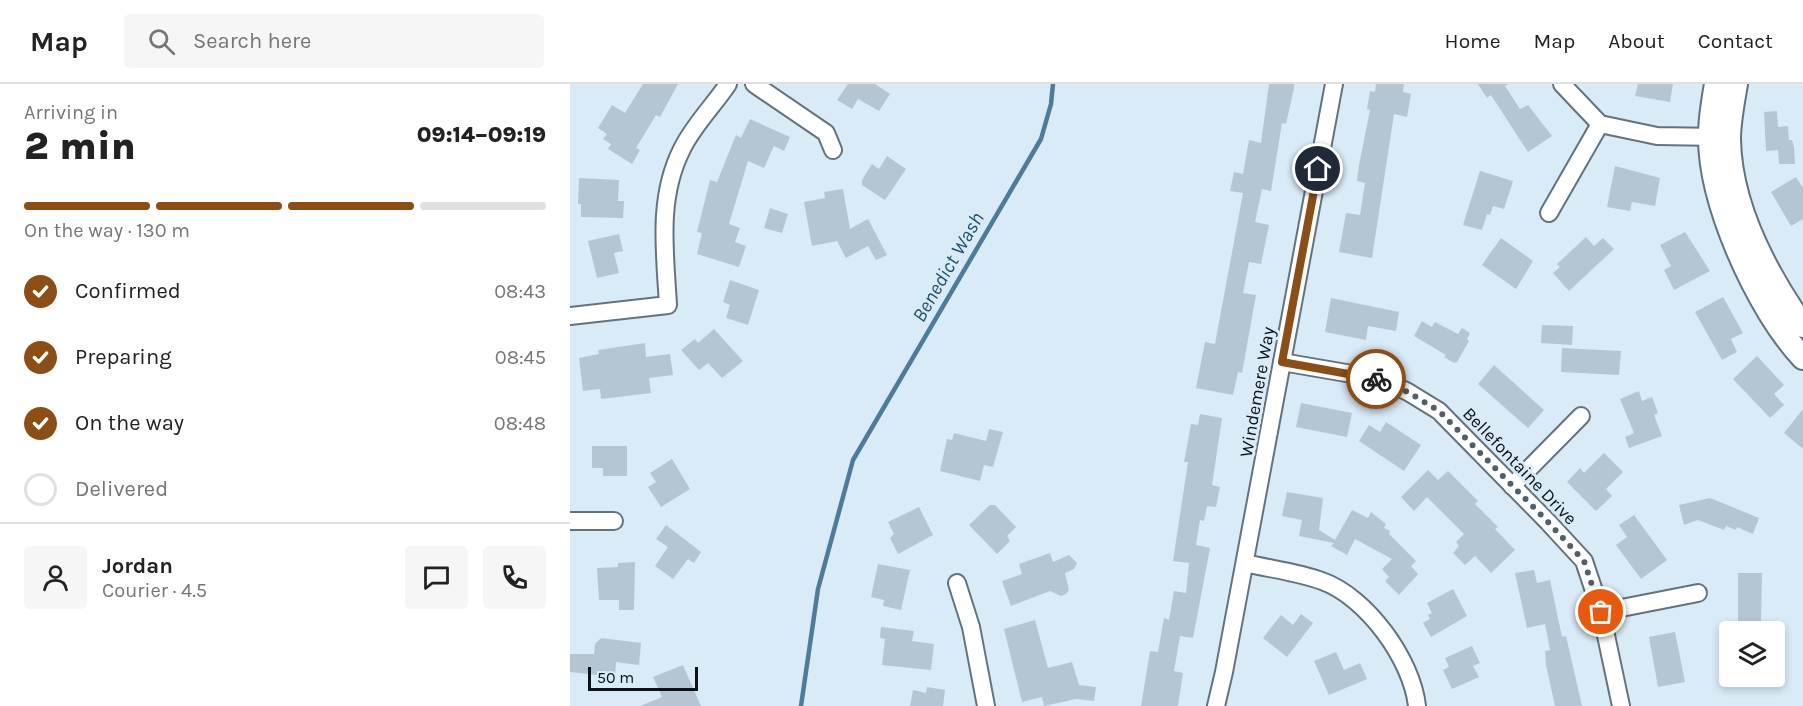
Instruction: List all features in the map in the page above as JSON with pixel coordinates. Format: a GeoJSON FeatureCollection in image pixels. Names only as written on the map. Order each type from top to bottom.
{"type":"FeatureCollection","features":[{"type":"Feature","properties":{"kind":"street"},"geometry":{"type":"LineString","coordinates":[[570,316],[668,305],[664,213],[670,180],[682,148],[728,84]]}},
{"type":"Feature","properties":{"kind":"street"},"geometry":{"type":"LineString","coordinates":[[754,84],[826,133],[833,150]]}},
{"type":"Feature","properties":{"kind":"street","name":"Windemere Way"},"geometry":{"type":"LineString","coordinates":[[1216,706],[1245,563],[1334,84]]}},
{"type":"Feature","properties":{"kind":"street"},"geometry":{"type":"LineString","coordinates":[[1562,84],[1600,124],[1657,136],[1720,137]]}},
{"type":"Feature","properties":{"kind":"street"},"geometry":{"type":"LineString","coordinates":[[1716,84],[1720,137],[1720,197],[1736,245],[1777,327],[1803,358]]}},
{"type":"Feature","properties":{"kind":"street"},"geometry":{"type":"LineString","coordinates":[[1736,84],[1720,137],[1750,231],[1766,266],[1803,326]]}},
{"type":"Feature","properties":{"kind":"street"},"geometry":{"type":"LineString","coordinates":[[1549,213],[1600,124]]}},
{"type":"Feature","properties":{"kind":"street","name":"Bellefontaine Drive"},"geometry":{"type":"LineString","coordinates":[[1282,362],[1381,380],[1408,392],[1439,411],[1584,561],[1601,612],[1621,706]]}},
{"type":"Feature","properties":{"kind":"street"},"geometry":{"type":"LineString","coordinates":[[1512,486],[1581,416]]}},
{"type":"Feature","properties":{"kind":"street"},"geometry":{"type":"LineString","coordinates":[[570,521],[614,521]]}},
{"type":"Feature","properties":{"kind":"street"},"geometry":{"type":"LineString","coordinates":[[1245,563],[1324,581],[1365,608],[1393,644],[1415,689],[1418,706]]}},
{"type":"Feature","properties":{"kind":"street"},"geometry":{"type":"LineString","coordinates":[[957,583],[971,627],[986,706]]}},
{"type":"Feature","properties":{"kind":"street"},"geometry":{"type":"LineString","coordinates":[[1601,612],[1698,593]]}},
{"type":"Feature","properties":{"kind":"building"},"geometry":{"type":"Polygon","coordinates":[[[643,84],[678,84],[660,117],[656,115],[636,148],[640,150],[632,164],[608,149],[611,144],[603,139],[607,134],[598,128],[612,105],[625,113],[643,84]]]}},
{"type":"Feature","properties":{"kind":"building"},"geometry":{"type":"Polygon","coordinates":[[[848,84],[875,84],[890,94],[879,111],[858,99],[852,109],[837,100],[848,84]]]}},
{"type":"Feature","properties":{"kind":"building"},"geometry":{"type":"Polygon","coordinates":[[[1269,84],[1294,84],[1294,88],[1286,124],[1282,123],[1271,191],[1262,189],[1255,222],[1269,225],[1261,264],[1249,262],[1243,293],[1256,295],[1242,373],[1238,372],[1233,395],[1196,388],[1205,342],[1215,344],[1243,193],[1230,191],[1234,172],[1243,174],[1249,140],[1261,143],[1269,84]]]}},
{"type":"Feature","properties":{"kind":"building"},"geometry":{"type":"Polygon","coordinates":[[[1376,84],[1404,84],[1403,92],[1411,94],[1407,117],[1394,114],[1372,258],[1339,252],[1346,213],[1360,215],[1365,183],[1357,181],[1370,110],[1367,109],[1370,91],[1375,92],[1376,84]]]}},
{"type":"Feature","properties":{"kind":"building"},"geometry":{"type":"Polygon","coordinates":[[[1478,84],[1508,84],[1505,86],[1520,109],[1528,105],[1552,136],[1528,152],[1491,95],[1487,98],[1478,84]]]}},
{"type":"Feature","properties":{"kind":"building"},"geometry":{"type":"Polygon","coordinates":[[[1638,84],[1673,84],[1670,102],[1635,96],[1638,84]]]}},
{"type":"Feature","properties":{"kind":"building"},"geometry":{"type":"Polygon","coordinates":[[[1777,111],[1778,127],[1788,126],[1789,140],[1792,140],[1794,147],[1795,164],[1779,164],[1778,150],[1766,151],[1764,112],[1777,111]]]}},
{"type":"Feature","properties":{"kind":"building"},"geometry":{"type":"Polygon","coordinates":[[[750,119],[790,137],[784,151],[774,146],[764,168],[748,161],[729,224],[740,228],[735,242],[746,246],[739,267],[697,254],[702,233],[697,232],[710,180],[717,182],[736,135],[741,138],[750,119]]]}},
{"type":"Feature","properties":{"kind":"building"},"geometry":{"type":"Polygon","coordinates":[[[887,156],[906,169],[885,200],[862,185],[862,180],[872,164],[879,169],[887,156]]]}},
{"type":"Feature","properties":{"kind":"building"},"geometry":{"type":"Polygon","coordinates":[[[1615,166],[1660,178],[1655,206],[1632,202],[1630,211],[1607,207],[1615,166]]]}},
{"type":"Feature","properties":{"kind":"building"},"geometry":{"type":"Polygon","coordinates":[[[1480,171],[1513,181],[1504,209],[1493,206],[1490,215],[1487,214],[1482,230],[1463,225],[1480,171]]]}},
{"type":"Feature","properties":{"kind":"building"},"geometry":{"type":"Polygon","coordinates":[[[1796,177],[1803,188],[1803,219],[1791,226],[1771,192],[1796,177]]]}},
{"type":"Feature","properties":{"kind":"building"},"geometry":{"type":"Polygon","coordinates":[[[579,178],[619,180],[618,201],[624,201],[623,218],[581,217],[581,204],[578,204],[579,178]]]}},
{"type":"Feature","properties":{"kind":"building"},"geometry":{"type":"Polygon","coordinates":[[[843,189],[850,229],[868,219],[887,255],[876,260],[868,246],[846,258],[837,241],[812,246],[804,202],[825,198],[824,192],[843,189]]]}},
{"type":"Feature","properties":{"kind":"building"},"geometry":{"type":"Polygon","coordinates":[[[770,208],[788,214],[782,233],[764,228],[770,208]]]}},
{"type":"Feature","properties":{"kind":"building"},"geometry":{"type":"Polygon","coordinates":[[[1685,232],[1710,271],[1674,290],[1664,270],[1671,266],[1660,245],[1685,232]]]}},
{"type":"Feature","properties":{"kind":"building"},"geometry":{"type":"Polygon","coordinates":[[[619,234],[623,251],[614,253],[619,273],[597,278],[588,241],[619,234]]]}},
{"type":"Feature","properties":{"kind":"building"},"geometry":{"type":"Polygon","coordinates":[[[1586,237],[1594,246],[1603,238],[1614,249],[1569,291],[1553,273],[1560,267],[1557,264],[1586,237]]]}},
{"type":"Feature","properties":{"kind":"building"},"geometry":{"type":"Polygon","coordinates":[[[1501,238],[1533,261],[1516,289],[1482,265],[1501,238]]]}},
{"type":"Feature","properties":{"kind":"building"},"geometry":{"type":"Polygon","coordinates":[[[730,280],[759,290],[748,325],[726,318],[730,305],[723,302],[730,280]]]}},
{"type":"Feature","properties":{"kind":"building"},"geometry":{"type":"Polygon","coordinates":[[[1723,297],[1743,333],[1731,339],[1737,352],[1722,360],[1695,312],[1723,297]]]}},
{"type":"Feature","properties":{"kind":"building"},"geometry":{"type":"Polygon","coordinates":[[[1331,298],[1399,312],[1396,331],[1368,326],[1366,340],[1325,332],[1331,298]]]}},
{"type":"Feature","properties":{"kind":"building"},"geometry":{"type":"Polygon","coordinates":[[[1422,321],[1432,327],[1435,322],[1458,334],[1462,328],[1470,333],[1467,339],[1469,341],[1457,362],[1454,363],[1444,357],[1446,355],[1414,336],[1422,321]]]}},
{"type":"Feature","properties":{"kind":"building"},"geometry":{"type":"Polygon","coordinates":[[[1542,325],[1573,326],[1572,345],[1541,343],[1542,325]]]}},
{"type":"Feature","properties":{"kind":"building"},"geometry":{"type":"Polygon","coordinates":[[[714,329],[743,361],[722,378],[708,363],[699,370],[681,350],[695,339],[698,343],[714,329]]]}},
{"type":"Feature","properties":{"kind":"building"},"geometry":{"type":"Polygon","coordinates":[[[645,343],[646,357],[670,354],[673,375],[649,378],[651,393],[601,399],[600,389],[583,391],[579,358],[599,354],[598,350],[645,343]]]}},
{"type":"Feature","properties":{"kind":"building"},"geometry":{"type":"Polygon","coordinates":[[[1562,348],[1621,351],[1619,375],[1561,372],[1562,348]]]}},
{"type":"Feature","properties":{"kind":"building"},"geometry":{"type":"Polygon","coordinates":[[[1757,356],[1784,385],[1774,394],[1784,405],[1770,418],[1733,379],[1757,356]]]}},
{"type":"Feature","properties":{"kind":"building"},"geometry":{"type":"Polygon","coordinates":[[[1494,365],[1544,410],[1528,428],[1478,384],[1494,365]]]}},
{"type":"Feature","properties":{"kind":"building"},"geometry":{"type":"Polygon","coordinates":[[[1639,391],[1642,401],[1652,397],[1658,413],[1654,415],[1662,436],[1629,448],[1625,437],[1634,433],[1620,399],[1639,391]]]}},
{"type":"Feature","properties":{"kind":"building"},"geometry":{"type":"Polygon","coordinates":[[[1301,403],[1352,413],[1347,437],[1296,427],[1301,403]]]}},
{"type":"Feature","properties":{"kind":"building"},"geometry":{"type":"Polygon","coordinates":[[[1803,409],[1803,449],[1784,433],[1803,409]]]}},
{"type":"Feature","properties":{"kind":"building"},"geometry":{"type":"Polygon","coordinates":[[[1200,414],[1222,418],[1212,485],[1220,487],[1216,507],[1207,506],[1204,521],[1200,520],[1196,545],[1210,548],[1193,638],[1180,636],[1174,671],[1183,673],[1178,706],[1141,706],[1150,651],[1158,652],[1164,618],[1169,620],[1174,591],[1186,593],[1189,563],[1173,561],[1188,462],[1184,462],[1191,424],[1198,425],[1200,414]]]}},
{"type":"Feature","properties":{"kind":"building"},"geometry":{"type":"Polygon","coordinates":[[[1386,422],[1421,445],[1404,471],[1359,441],[1369,425],[1380,432],[1386,422]]]}},
{"type":"Feature","properties":{"kind":"building"},"geometry":{"type":"Polygon","coordinates":[[[989,429],[1003,432],[993,467],[984,465],[980,481],[940,471],[947,439],[952,440],[954,433],[986,441],[989,429]]]}},
{"type":"Feature","properties":{"kind":"building"},"geometry":{"type":"Polygon","coordinates":[[[592,446],[627,446],[627,476],[603,476],[603,468],[592,468],[592,446]]]}},
{"type":"Feature","properties":{"kind":"building"},"geometry":{"type":"Polygon","coordinates":[[[1604,453],[1623,472],[1606,489],[1612,496],[1596,511],[1567,482],[1580,468],[1584,473],[1604,453]]]}},
{"type":"Feature","properties":{"kind":"building"},"geometry":{"type":"Polygon","coordinates":[[[672,459],[690,489],[661,507],[648,487],[656,482],[650,473],[672,459]]]}},
{"type":"Feature","properties":{"kind":"building"},"geometry":{"type":"Polygon","coordinates":[[[1428,470],[1438,480],[1448,471],[1478,501],[1475,504],[1498,527],[1495,529],[1515,550],[1491,573],[1475,556],[1465,565],[1453,553],[1459,546],[1456,542],[1464,534],[1427,497],[1414,511],[1401,497],[1428,470]]]}},
{"type":"Feature","properties":{"kind":"building"},"geometry":{"type":"Polygon","coordinates":[[[1287,492],[1323,498],[1319,530],[1335,540],[1352,510],[1368,518],[1371,512],[1386,524],[1384,528],[1390,531],[1389,534],[1416,561],[1411,566],[1418,574],[1399,595],[1385,581],[1389,577],[1382,569],[1392,559],[1355,539],[1347,555],[1331,546],[1334,543],[1299,536],[1302,520],[1282,516],[1287,492]]]}},
{"type":"Feature","properties":{"kind":"building"},"geometry":{"type":"Polygon","coordinates":[[[1710,498],[1759,518],[1753,534],[1737,527],[1736,530],[1726,526],[1724,530],[1698,520],[1684,525],[1679,505],[1710,498]]]}},
{"type":"Feature","properties":{"kind":"building"},"geometry":{"type":"Polygon","coordinates":[[[990,505],[995,505],[1016,527],[1007,536],[1010,541],[997,554],[969,525],[990,505]]]}},
{"type":"Feature","properties":{"kind":"building"},"geometry":{"type":"Polygon","coordinates":[[[919,507],[933,535],[898,554],[890,538],[894,534],[888,522],[919,507]]]}},
{"type":"Feature","properties":{"kind":"building"},"geometry":{"type":"Polygon","coordinates":[[[1634,515],[1667,560],[1641,579],[1616,545],[1627,537],[1619,525],[1634,515]]]}},
{"type":"Feature","properties":{"kind":"building"},"geometry":{"type":"Polygon","coordinates":[[[666,525],[701,552],[694,563],[688,559],[673,579],[655,566],[668,547],[656,539],[666,525]]]}},
{"type":"Feature","properties":{"kind":"building"},"geometry":{"type":"Polygon","coordinates":[[[1050,553],[1053,562],[1069,555],[1077,563],[1074,569],[1065,573],[1069,590],[1061,596],[1050,591],[1011,606],[1002,581],[1022,574],[1019,564],[1050,553]]]}},
{"type":"Feature","properties":{"kind":"building"},"geometry":{"type":"Polygon","coordinates":[[[635,562],[634,610],[619,610],[619,600],[599,600],[597,568],[618,567],[618,563],[635,562]]]}},
{"type":"Feature","properties":{"kind":"building"},"geometry":{"type":"Polygon","coordinates":[[[878,564],[910,570],[901,610],[883,606],[884,600],[871,597],[878,564]]]}},
{"type":"Feature","properties":{"kind":"building"},"geometry":{"type":"Polygon","coordinates":[[[1534,570],[1537,583],[1550,580],[1562,637],[1566,636],[1582,706],[1555,706],[1546,665],[1545,651],[1550,650],[1545,624],[1527,628],[1515,573],[1534,570]]]}},
{"type":"Feature","properties":{"kind":"building"},"geometry":{"type":"Polygon","coordinates":[[[1738,573],[1762,573],[1761,621],[1738,621],[1738,573]]]}},
{"type":"Feature","properties":{"kind":"building"},"geometry":{"type":"Polygon","coordinates":[[[1453,589],[1467,616],[1431,637],[1423,623],[1430,619],[1428,615],[1432,613],[1427,603],[1453,589]]]}},
{"type":"Feature","properties":{"kind":"building"},"geometry":{"type":"Polygon","coordinates":[[[1301,614],[1313,623],[1287,657],[1263,638],[1281,615],[1293,625],[1301,614]]]}},
{"type":"Feature","properties":{"kind":"building"},"geometry":{"type":"Polygon","coordinates":[[[1035,620],[1048,668],[1072,662],[1079,685],[1096,687],[1094,701],[1076,699],[1044,706],[1042,697],[1022,702],[1004,629],[1035,620]]]}},
{"type":"Feature","properties":{"kind":"building"},"geometry":{"type":"Polygon","coordinates":[[[881,627],[914,631],[912,641],[934,644],[931,670],[882,665],[885,639],[880,638],[881,627]]]}},
{"type":"Feature","properties":{"kind":"building"},"geometry":{"type":"Polygon","coordinates":[[[1675,632],[1685,682],[1658,687],[1649,637],[1675,632]]]}},
{"type":"Feature","properties":{"kind":"building"},"geometry":{"type":"Polygon","coordinates":[[[601,638],[641,643],[639,665],[616,662],[615,677],[570,672],[570,654],[594,654],[595,644],[601,638]]]}},
{"type":"Feature","properties":{"kind":"building"},"geometry":{"type":"Polygon","coordinates":[[[1472,646],[1480,663],[1473,666],[1479,677],[1452,689],[1443,670],[1449,667],[1445,658],[1472,646]]]}},
{"type":"Feature","properties":{"kind":"building"},"geometry":{"type":"Polygon","coordinates":[[[1336,652],[1344,670],[1360,663],[1367,679],[1329,695],[1314,661],[1336,652]]]}},
{"type":"Feature","properties":{"kind":"building"},"geometry":{"type":"Polygon","coordinates":[[[683,665],[701,706],[640,706],[662,697],[653,677],[683,665]]]}},
{"type":"Feature","properties":{"kind":"building"},"geometry":{"type":"Polygon","coordinates":[[[927,687],[945,690],[943,706],[910,706],[913,690],[926,693],[927,687]]]}},
{"type":"Feature","properties":{"kind":"waterway","name":"Benedict Wash"},"geometry":{"type":"LineString","coordinates":[[801,706],[818,589],[853,460],[1041,139],[1051,104],[1053,84]]}},
{"type":"Feature","properties":{"kind":"way so far"},"geometry":{"type":"LineString","coordinates":[[1376,379],[1408,392],[1439,411],[1548,522],[1584,561],[1601,612]]}},
{"type":"Feature","properties":{"kind":"route"},"geometry":{"type":"LineString","coordinates":[[1318,169],[1282,362],[1376,379]]}}]}
